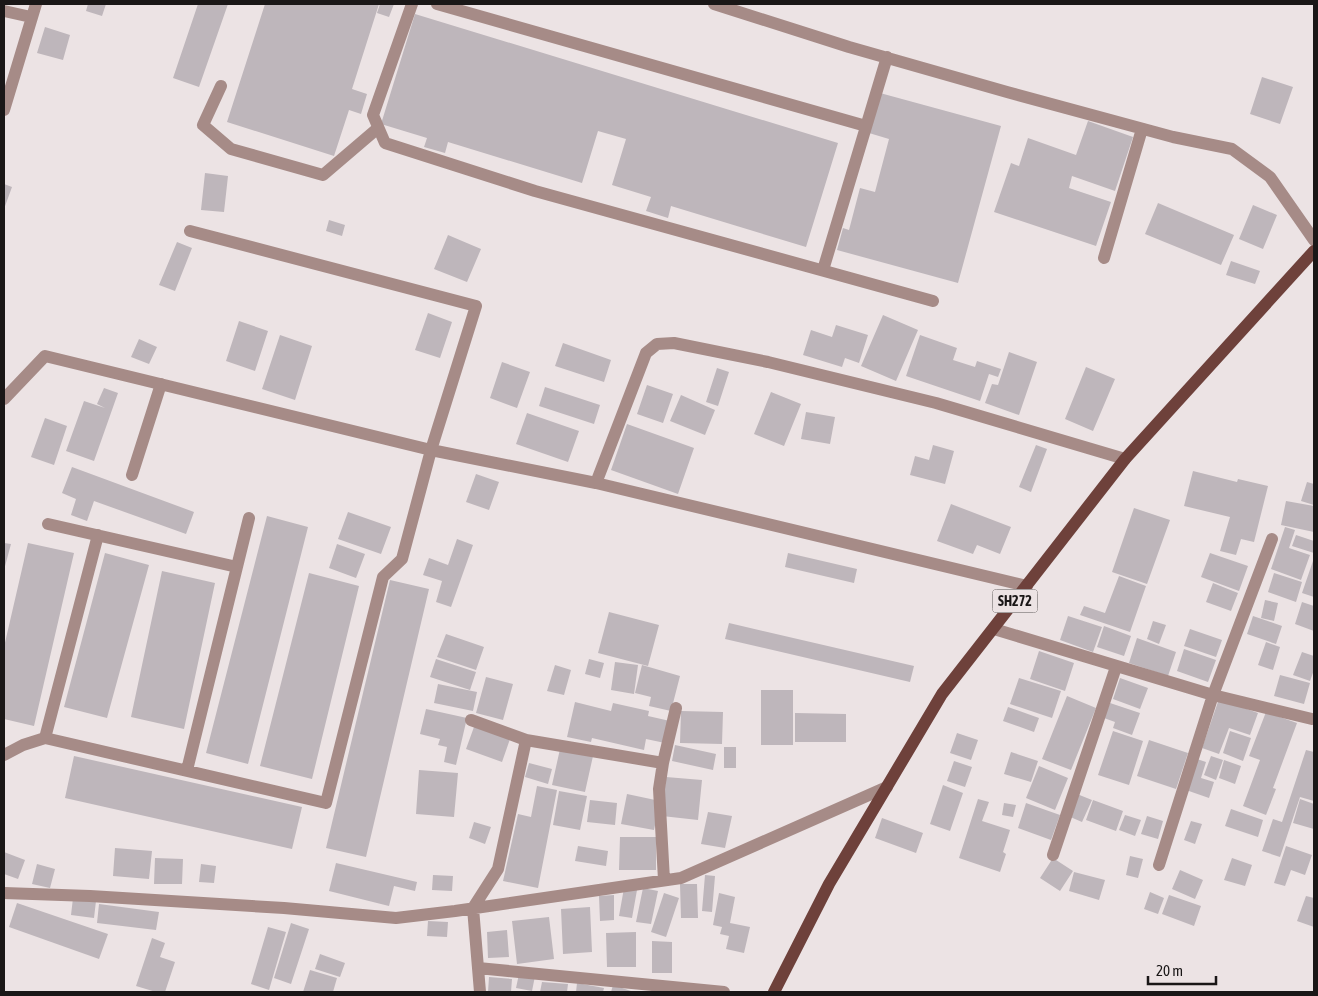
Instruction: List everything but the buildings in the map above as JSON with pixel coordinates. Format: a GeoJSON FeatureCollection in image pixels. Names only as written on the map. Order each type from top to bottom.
{"type":"FeatureCollection","features":[{"type":"Feature","properties":{"kind":"main road","name":"SH272"},"geometry":{"type":"LineString","coordinates":[[774,992],[829,884],[942,694],[1126,459],[1314,251]]}},
{"type":"Feature","properties":{"kind":"street"},"geometry":{"type":"LineString","coordinates":[[4,110],[36,4]]}},
{"type":"Feature","properties":{"kind":"street"},"geometry":{"type":"LineString","coordinates":[[412,4],[372,115],[385,143],[535,190],[933,301]]}},
{"type":"Feature","properties":{"kind":"street"},"geometry":{"type":"LineString","coordinates":[[437,4],[866,126]]}},
{"type":"Feature","properties":{"kind":"street"},"geometry":{"type":"LineString","coordinates":[[714,4],[886,57],[1142,129],[1232,149],[1270,177],[1314,240]]}},
{"type":"Feature","properties":{"kind":"street"},"geometry":{"type":"LineString","coordinates":[[4,11],[32,17]]}},
{"type":"Feature","properties":{"kind":"street"},"geometry":{"type":"LineString","coordinates":[[823,270],[886,57]]}},
{"type":"Feature","properties":{"kind":"street"},"geometry":{"type":"LineString","coordinates":[[221,86],[203,125],[231,149],[323,175],[378,128]]}},
{"type":"Feature","properties":{"kind":"street"},"geometry":{"type":"LineString","coordinates":[[1104,258],[1142,129]]}},
{"type":"Feature","properties":{"kind":"street"},"geometry":{"type":"LineString","coordinates":[[4,755],[24,745],[45,738],[326,803],[383,577],[402,559],[431,450],[476,306],[190,232]]}},
{"type":"Feature","properties":{"kind":"street"},"geometry":{"type":"LineString","coordinates":[[596,482],[646,353],[657,344],[674,342],[768,362],[936,403],[1126,459]]}},
{"type":"Feature","properties":{"kind":"street"},"geometry":{"type":"LineString","coordinates":[[4,399],[46,356],[431,450],[596,482],[1027,586]]}},
{"type":"Feature","properties":{"kind":"street"},"geometry":{"type":"LineString","coordinates":[[132,475],[161,384]]}},
{"type":"Feature","properties":{"kind":"street"},"geometry":{"type":"LineString","coordinates":[[187,770],[249,518]]}},
{"type":"Feature","properties":{"kind":"street"},"geometry":{"type":"LineString","coordinates":[[48,524],[237,567]]}},
{"type":"Feature","properties":{"kind":"street"},"geometry":{"type":"LineString","coordinates":[[45,738],[98,535]]}},
{"type":"Feature","properties":{"kind":"street"},"geometry":{"type":"LineString","coordinates":[[1159,865],[1212,695],[1272,539]]}},
{"type":"Feature","properties":{"kind":"street"},"geometry":{"type":"LineString","coordinates":[[994,630],[1212,695],[1312,720]]}},
{"type":"Feature","properties":{"kind":"street"},"geometry":{"type":"LineString","coordinates":[[1053,855],[1116,667]]}},
{"type":"Feature","properties":{"kind":"street"},"geometry":{"type":"LineString","coordinates":[[664,880],[659,789],[676,708]]}},
{"type":"Feature","properties":{"kind":"street"},"geometry":{"type":"LineString","coordinates":[[471,720],[526,740],[663,764]]}},
{"type":"Feature","properties":{"kind":"street"},"geometry":{"type":"LineString","coordinates":[[480,992],[473,908],[498,869],[526,740]]}},
{"type":"Feature","properties":{"kind":"street"},"geometry":{"type":"LineString","coordinates":[[4,893],[90,896],[396,918],[681,878],[887,787]]}},
{"type":"Feature","properties":{"kind":"street"},"geometry":{"type":"LineString","coordinates":[[478,968],[724,992]]}}]}
